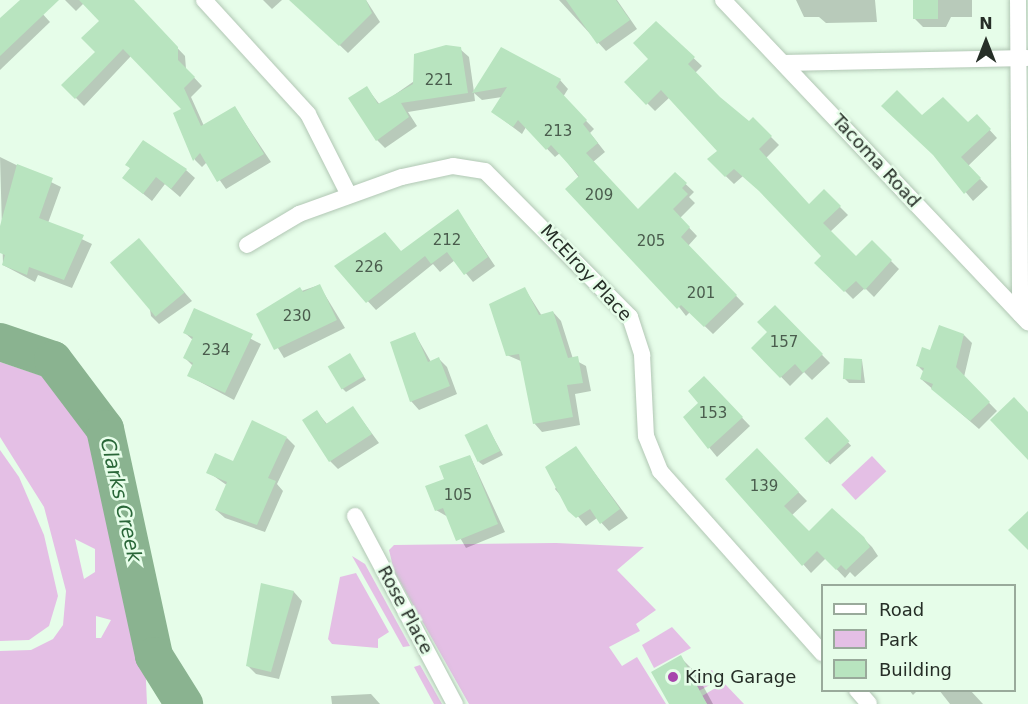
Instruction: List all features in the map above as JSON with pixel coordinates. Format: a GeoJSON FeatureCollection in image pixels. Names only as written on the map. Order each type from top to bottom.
{"type":"FeatureCollection","features":[{"type":"Feature","properties":{"kind":"street"},"geometry":{"type":"LineString","coordinates":[[204,0],[308,114],[349,195]]}},
{"type":"Feature","properties":{"kind":"street","name":"Tacoma Road"},"geometry":{"type":"LineString","coordinates":[[723,0],[1024,319]]}},
{"type":"Feature","properties":{"kind":"street"},"geometry":{"type":"LineString","coordinates":[[1018,0],[1023,58],[1024,319]]}},
{"type":"Feature","properties":{"kind":"street"},"geometry":{"type":"LineString","coordinates":[[783,63],[1023,58]]}},
{"type":"Feature","properties":{"kind":"street","name":"McElroy Place"},"geometry":{"type":"LineString","coordinates":[[247,245],[298,214],[349,195],[453,166],[485,171],[502,184],[630,317],[641,348],[646,436],[660,471],[821,652]]}},
{"type":"Feature","properties":{"kind":"street","name":"Rose Place"},"geometry":{"type":"LineString","coordinates":[[355,516],[455,704]]}},
{"type":"Feature","properties":{"kind":"street"},"geometry":{"type":"LineString","coordinates":[[859,692],[869,704]]}},
{"type":"Feature","properties":{"kind":"green space"},"geometry":{"type":"Polygon","coordinates":[[[0,362],[48,378],[97,449],[145,658],[147,704],[0,704],[0,651],[31,650],[53,639],[63,625],[66,591],[44,507],[0,437],[0,362]],[[75,539],[84,579],[95,572],[95,549],[75,539]],[[96,616],[96,638],[101,638],[111,620],[96,616]]]}},
{"type":"Feature","properties":{"kind":"green space"},"geometry":{"type":"Polygon","coordinates":[[[0,450],[19,477],[44,535],[58,596],[49,626],[29,640],[0,641],[0,450]]]}},
{"type":"Feature","properties":{"kind":"green space"},"geometry":{"type":"Polygon","coordinates":[[[872,456],[886,471],[856,500],[841,485],[872,456]]]}},
{"type":"Feature","properties":{"kind":"green space"},"geometry":{"type":"Polygon","coordinates":[[[556,543],[644,547],[617,570],[656,610],[636,624],[640,631],[609,647],[622,666],[637,657],[666,704],[469,704],[394,571],[389,550],[394,545],[556,543]]]}},
{"type":"Feature","properties":{"kind":"green space"},"geometry":{"type":"Polygon","coordinates":[[[352,556],[365,564],[410,646],[403,647],[352,556]]]}},
{"type":"Feature","properties":{"kind":"green space"},"geometry":{"type":"Polygon","coordinates":[[[356,573],[389,632],[378,639],[378,648],[332,644],[328,639],[340,577],[356,573]]]}},
{"type":"Feature","properties":{"kind":"green space"},"geometry":{"type":"Polygon","coordinates":[[[672,627],[691,648],[654,668],[642,645],[672,627]]]}},
{"type":"Feature","properties":{"kind":"green space"},"geometry":{"type":"Polygon","coordinates":[[[420,665],[442,704],[434,704],[414,667],[420,665]]]}},
{"type":"Feature","properties":{"kind":"green space"},"geometry":{"type":"Polygon","coordinates":[[[712,670],[717,681],[677,703],[673,694],[712,670]]]}},
{"type":"Feature","properties":{"kind":"green space"},"geometry":{"type":"Polygon","coordinates":[[[724,683],[744,704],[707,704],[702,696],[724,683]]]}},
{"type":"Feature","properties":{"kind":"building"},"geometry":{"type":"Polygon","coordinates":[[[20,0],[59,0],[0,56],[0,18],[20,0]]]}},
{"type":"Feature","properties":{"kind":"building"},"geometry":{"type":"Polygon","coordinates":[[[79,0],[134,0],[178,47],[178,60],[195,77],[184,88],[201,126],[235,106],[264,154],[217,182],[200,153],[193,161],[173,113],[181,109],[123,49],[75,99],[61,85],[95,52],[81,38],[99,21],[79,0]]]}},
{"type":"Feature","properties":{"kind":"building"},"geometry":{"type":"Polygon","coordinates":[[[289,0],[366,0],[372,13],[339,46],[289,0]]]}},
{"type":"Feature","properties":{"kind":"building"},"geometry":{"type":"Polygon","coordinates":[[[566,0],[616,0],[630,20],[597,44],[566,0]]]}},
{"type":"Feature","properties":{"kind":"building"},"geometry":{"type":"Polygon","coordinates":[[[913,0],[938,0],[938,19],[913,19],[913,0]]]}},
{"type":"Feature","properties":{"kind":"building"},"geometry":{"type":"Polygon","coordinates":[[[656,21],[695,57],[688,64],[720,97],[749,121],[753,117],[772,136],[759,149],[809,204],[824,189],[841,206],[823,223],[856,256],[872,240],[892,260],[865,290],[856,281],[844,292],[814,263],[821,256],[759,191],[734,169],[725,177],[707,159],[717,151],[661,90],[646,105],[624,82],[648,59],[633,43],[656,21]]]}},
{"type":"Feature","properties":{"kind":"building"},"geometry":{"type":"Polygon","coordinates":[[[446,45],[461,47],[468,93],[401,103],[409,117],[376,141],[348,98],[367,86],[378,104],[413,84],[414,54],[446,45]]]}},
{"type":"Feature","properties":{"kind":"building"},"geometry":{"type":"Polygon","coordinates":[[[501,47],[561,79],[556,87],[587,120],[583,124],[598,143],[586,153],[638,209],[675,172],[687,183],[682,188],[688,194],[673,209],[690,227],[681,237],[737,295],[704,327],[681,305],[677,309],[565,189],[579,176],[551,145],[546,150],[518,120],[513,127],[491,112],[507,87],[472,93],[501,47]]]}},
{"type":"Feature","properties":{"kind":"building"},"geometry":{"type":"Polygon","coordinates":[[[897,90],[922,115],[943,97],[968,122],[977,114],[991,129],[961,157],[981,178],[964,194],[933,155],[881,106],[897,90]]]}},
{"type":"Feature","properties":{"kind":"building"},"geometry":{"type":"Polygon","coordinates":[[[143,140],[187,169],[171,189],[156,177],[143,194],[122,178],[130,168],[125,165],[143,140]]]}},
{"type":"Feature","properties":{"kind":"building"},"geometry":{"type":"Polygon","coordinates":[[[17,164],[53,178],[39,218],[84,235],[64,280],[29,267],[27,275],[2,265],[5,255],[0,253],[0,226],[17,164]]]}},
{"type":"Feature","properties":{"kind":"building"},"geometry":{"type":"Polygon","coordinates":[[[458,209],[488,257],[464,275],[447,252],[431,264],[425,256],[366,303],[334,266],[385,232],[401,251],[458,209]]]}},
{"type":"Feature","properties":{"kind":"building"},"geometry":{"type":"Polygon","coordinates":[[[139,238],[185,292],[156,317],[110,262],[139,238]]]}},
{"type":"Feature","properties":{"kind":"building"},"geometry":{"type":"Polygon","coordinates":[[[320,284],[337,320],[274,350],[256,314],[300,287],[303,292],[320,284]]]}},
{"type":"Feature","properties":{"kind":"building"},"geometry":{"type":"Polygon","coordinates":[[[525,287],[539,315],[553,311],[568,358],[578,356],[583,383],[567,385],[573,417],[533,424],[519,354],[506,356],[489,304],[525,287]]]}},
{"type":"Feature","properties":{"kind":"building"},"geometry":{"type":"Polygon","coordinates":[[[775,305],[823,354],[803,373],[795,364],[780,378],[751,348],[767,332],[757,322],[775,305]]]}},
{"type":"Feature","properties":{"kind":"building"},"geometry":{"type":"Polygon","coordinates":[[[194,308],[253,334],[225,393],[187,376],[193,363],[183,358],[193,337],[183,333],[194,308]]]}},
{"type":"Feature","properties":{"kind":"building"},"geometry":{"type":"Polygon","coordinates":[[[939,325],[964,334],[956,367],[990,402],[970,421],[931,389],[933,384],[920,379],[924,368],[916,366],[922,347],[930,350],[939,325]]]}},
{"type":"Feature","properties":{"kind":"building"},"geometry":{"type":"Polygon","coordinates":[[[415,332],[428,362],[439,357],[450,386],[410,402],[390,342],[415,332]]]}},
{"type":"Feature","properties":{"kind":"building"},"geometry":{"type":"Polygon","coordinates":[[[350,353],[364,376],[342,390],[328,366],[350,353]]]}},
{"type":"Feature","properties":{"kind":"building"},"geometry":{"type":"Polygon","coordinates":[[[844,358],[862,359],[861,380],[843,379],[844,358]]]}},
{"type":"Feature","properties":{"kind":"building"},"geometry":{"type":"Polygon","coordinates":[[[704,376],[743,417],[708,449],[683,417],[698,403],[688,391],[704,376]]]}},
{"type":"Feature","properties":{"kind":"building"},"geometry":{"type":"Polygon","coordinates":[[[1014,397],[1028,412],[1028,460],[990,420],[1014,397]]]}},
{"type":"Feature","properties":{"kind":"building"},"geometry":{"type":"Polygon","coordinates":[[[353,406],[372,434],[329,462],[302,420],[317,410],[326,424],[353,406]]]}},
{"type":"Feature","properties":{"kind":"building"},"geometry":{"type":"Polygon","coordinates":[[[827,417],[850,441],[827,462],[804,438],[827,417]]]}},
{"type":"Feature","properties":{"kind":"building"},"geometry":{"type":"Polygon","coordinates":[[[252,420],[287,437],[268,478],[276,481],[257,525],[215,510],[227,482],[206,473],[215,453],[233,461],[252,420]]]}},
{"type":"Feature","properties":{"kind":"building"},"geometry":{"type":"Polygon","coordinates":[[[487,424],[500,451],[478,462],[465,435],[487,424]]]}},
{"type":"Feature","properties":{"kind":"building"},"geometry":{"type":"Polygon","coordinates":[[[576,446],[620,509],[600,524],[590,509],[576,518],[568,511],[545,467],[576,446]]]}},
{"type":"Feature","properties":{"kind":"building"},"geometry":{"type":"Polygon","coordinates":[[[757,448],[799,492],[784,506],[809,531],[832,508],[864,537],[870,547],[846,570],[841,565],[836,570],[817,551],[802,566],[725,479],[757,448]]]}},
{"type":"Feature","properties":{"kind":"building"},"geometry":{"type":"Polygon","coordinates":[[[470,455],[498,524],[456,541],[443,508],[435,511],[425,486],[444,479],[439,466],[470,455]]]}},
{"type":"Feature","properties":{"kind":"building"},"geometry":{"type":"Polygon","coordinates":[[[1028,511],[1028,550],[1008,530],[1028,511]]]}},
{"type":"Feature","properties":{"kind":"building"},"geometry":{"type":"Polygon","coordinates":[[[261,583],[294,591],[271,672],[246,666],[261,583]]]}},
{"type":"Feature","properties":{"kind":"building","name":"King Garage"},"geometry":{"type":"Polygon","coordinates":[[[681,655],[707,704],[669,704],[651,672],[681,655]]]}},
{"type":"Feature","properties":{"kind":"waterway","name":"Clarks Creek"},"geometry":{"type":"LineString","coordinates":[[0,342],[53,360],[105,429],[154,656],[184,704]]}},
{"type":"Feature","properties":{"kind":"place","name":"King Garage"},"geometry":{"type":"Point","coordinates":[673,677]}}]}
